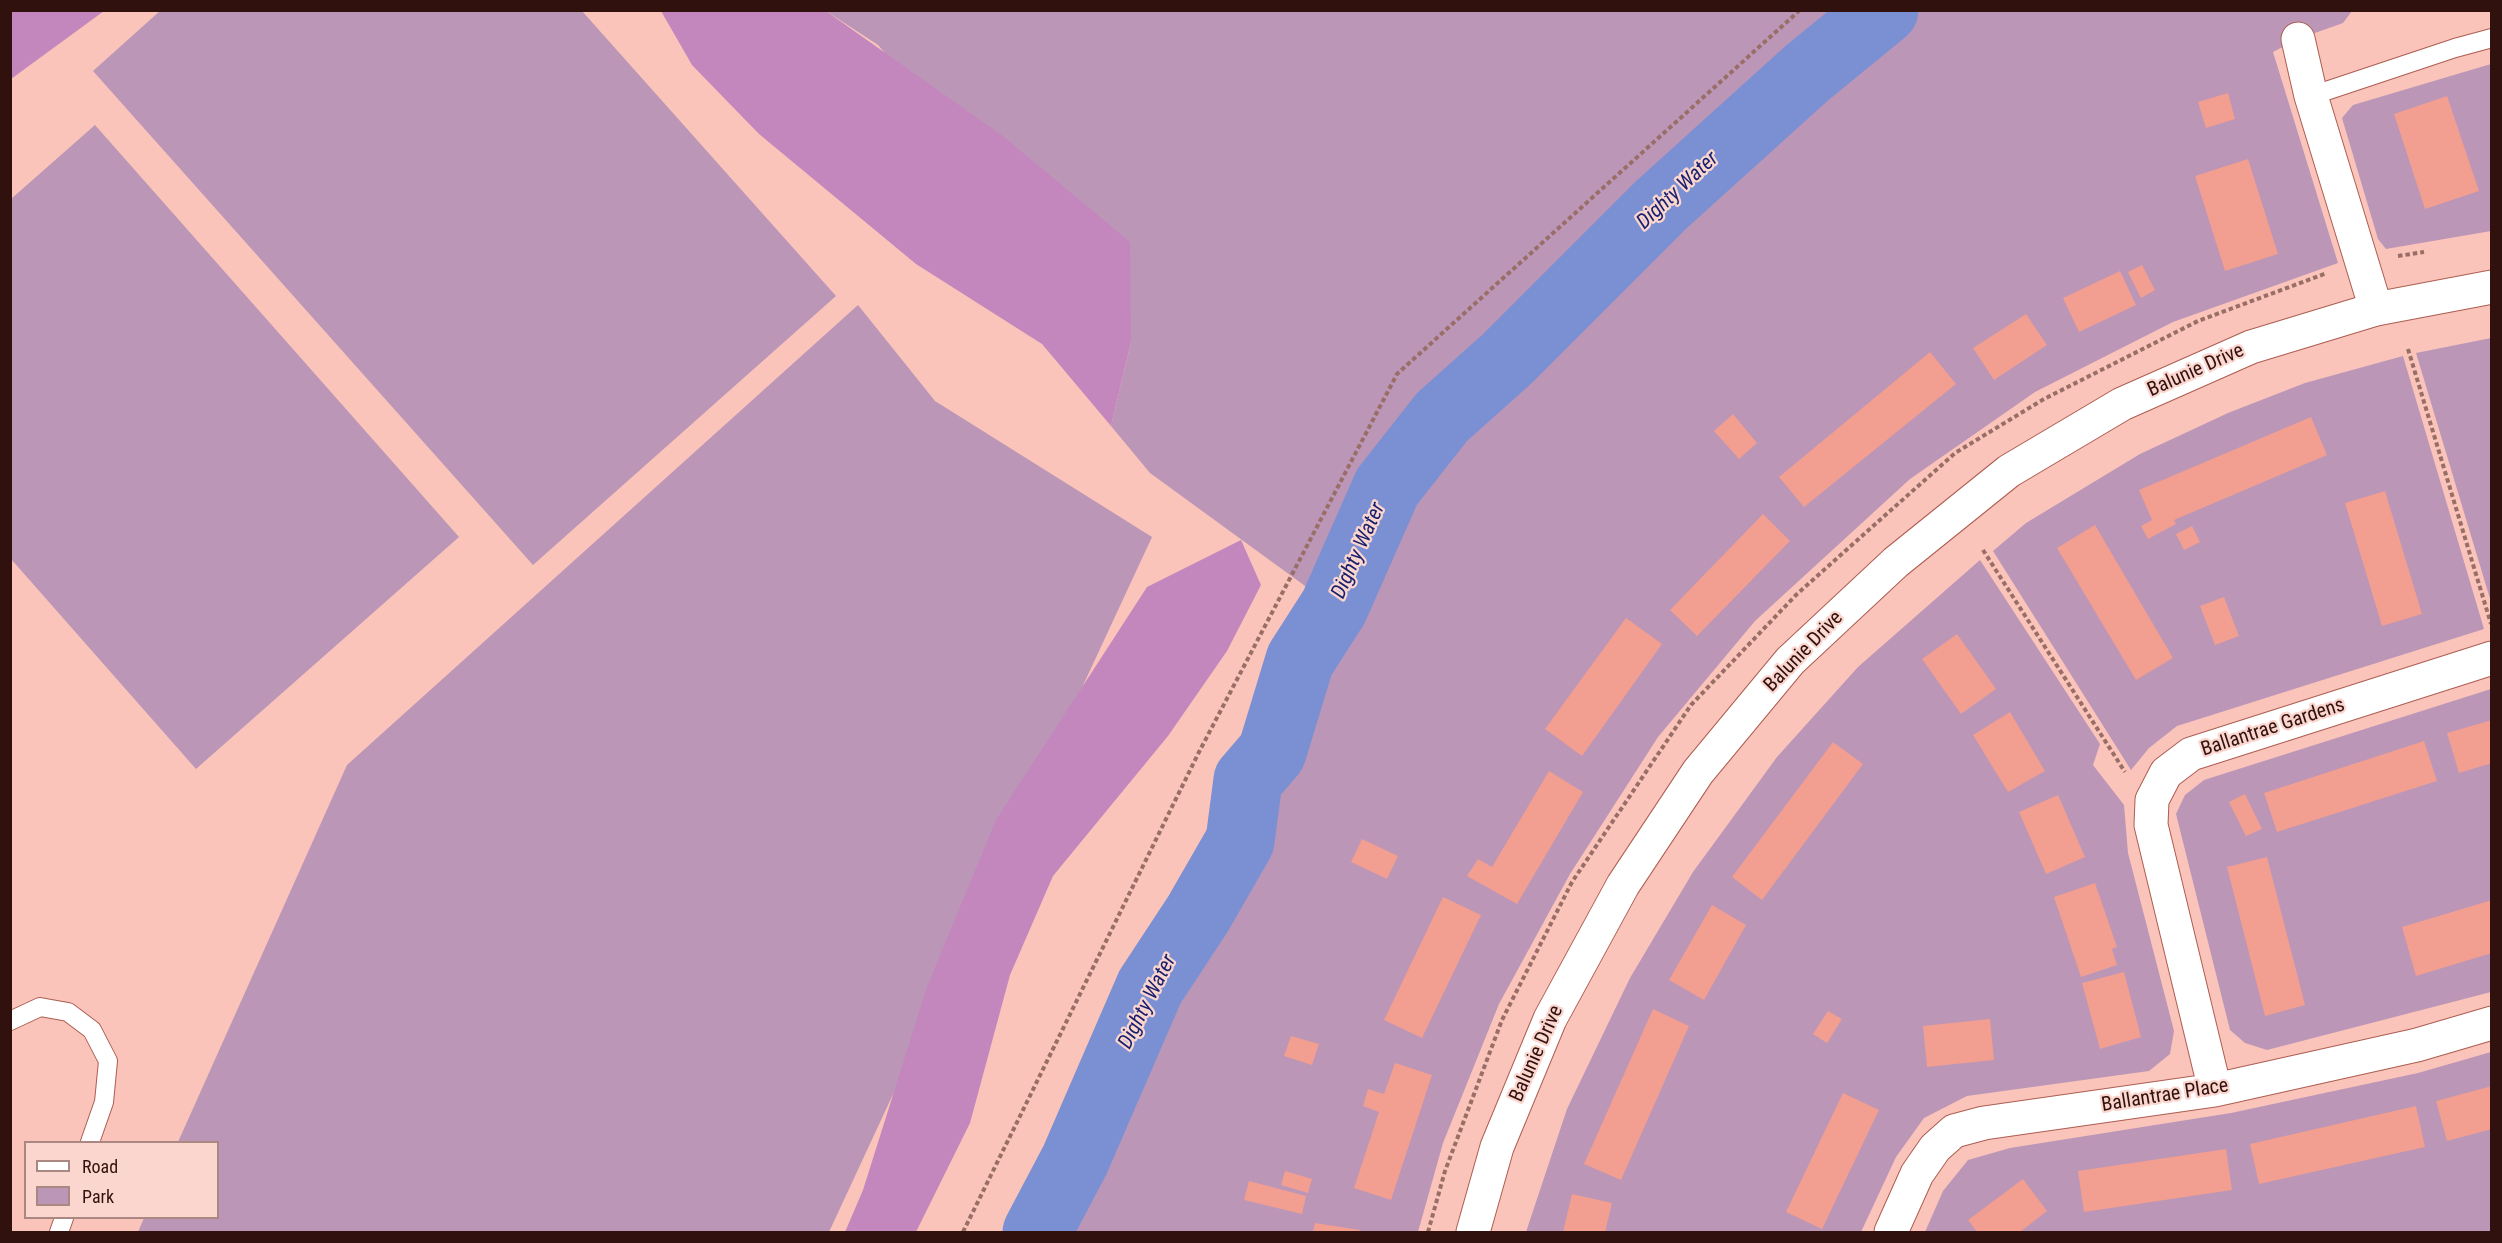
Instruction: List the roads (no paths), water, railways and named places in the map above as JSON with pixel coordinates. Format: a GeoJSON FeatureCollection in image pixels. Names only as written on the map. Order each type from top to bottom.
{"type":"FeatureCollection","features":[{"type":"Feature","properties":{"kind":"street"},"geometry":{"type":"LineString","coordinates":[[2298,39],[2311,96],[2376,309]]}},
{"type":"Feature","properties":{"kind":"street","name":"Balunie Drive"},"geometry":{"type":"LineString","coordinates":[[1473,1233],[1497,1147],[1550,1019],[1623,885],[1698,772],[1790,661],[1896,561],[2009,471],[2122,404],[2251,347],[2376,309],[2492,287]]}},
{"type":"Feature","properties":{"kind":"street","name":"Ballantrae Gardens"},"geometry":{"type":"LineString","coordinates":[[2215,1090],[2151,825],[2152,800],[2166,773],[2191,754],[2492,658]]}},
{"type":"Feature","properties":{"kind":"street","name":"Ballantrae Place"},"geometry":{"type":"LineString","coordinates":[[1891,1233],[1917,1174],[1935,1148],[1954,1131],[1984,1123],[2215,1090],[2417,1045],[2492,1023]]}},
{"type":"Feature","properties":{"kind":"lane"},"geometry":{"type":"LineString","coordinates":[[2311,96],[2492,38]]}},
{"type":"Feature","properties":{"kind":"lane"},"geometry":{"type":"LineString","coordinates":[[10,1021],[40,1007],[68,1012],[92,1030],[108,1061],[104,1102],[91,1141]]}},
{"type":"Feature","properties":{"kind":"waterway","name":"Dighty Water"},"geometry":{"type":"LineString","coordinates":[[1037,1232],[1075,1160],[1150,987],[1198,914],[1240,841],[1248,780],[1272,752],[1300,660],[1334,607],[1387,487],[1442,417],[1507,359],[1661,205],[1807,73],[1884,10]]}}]}
